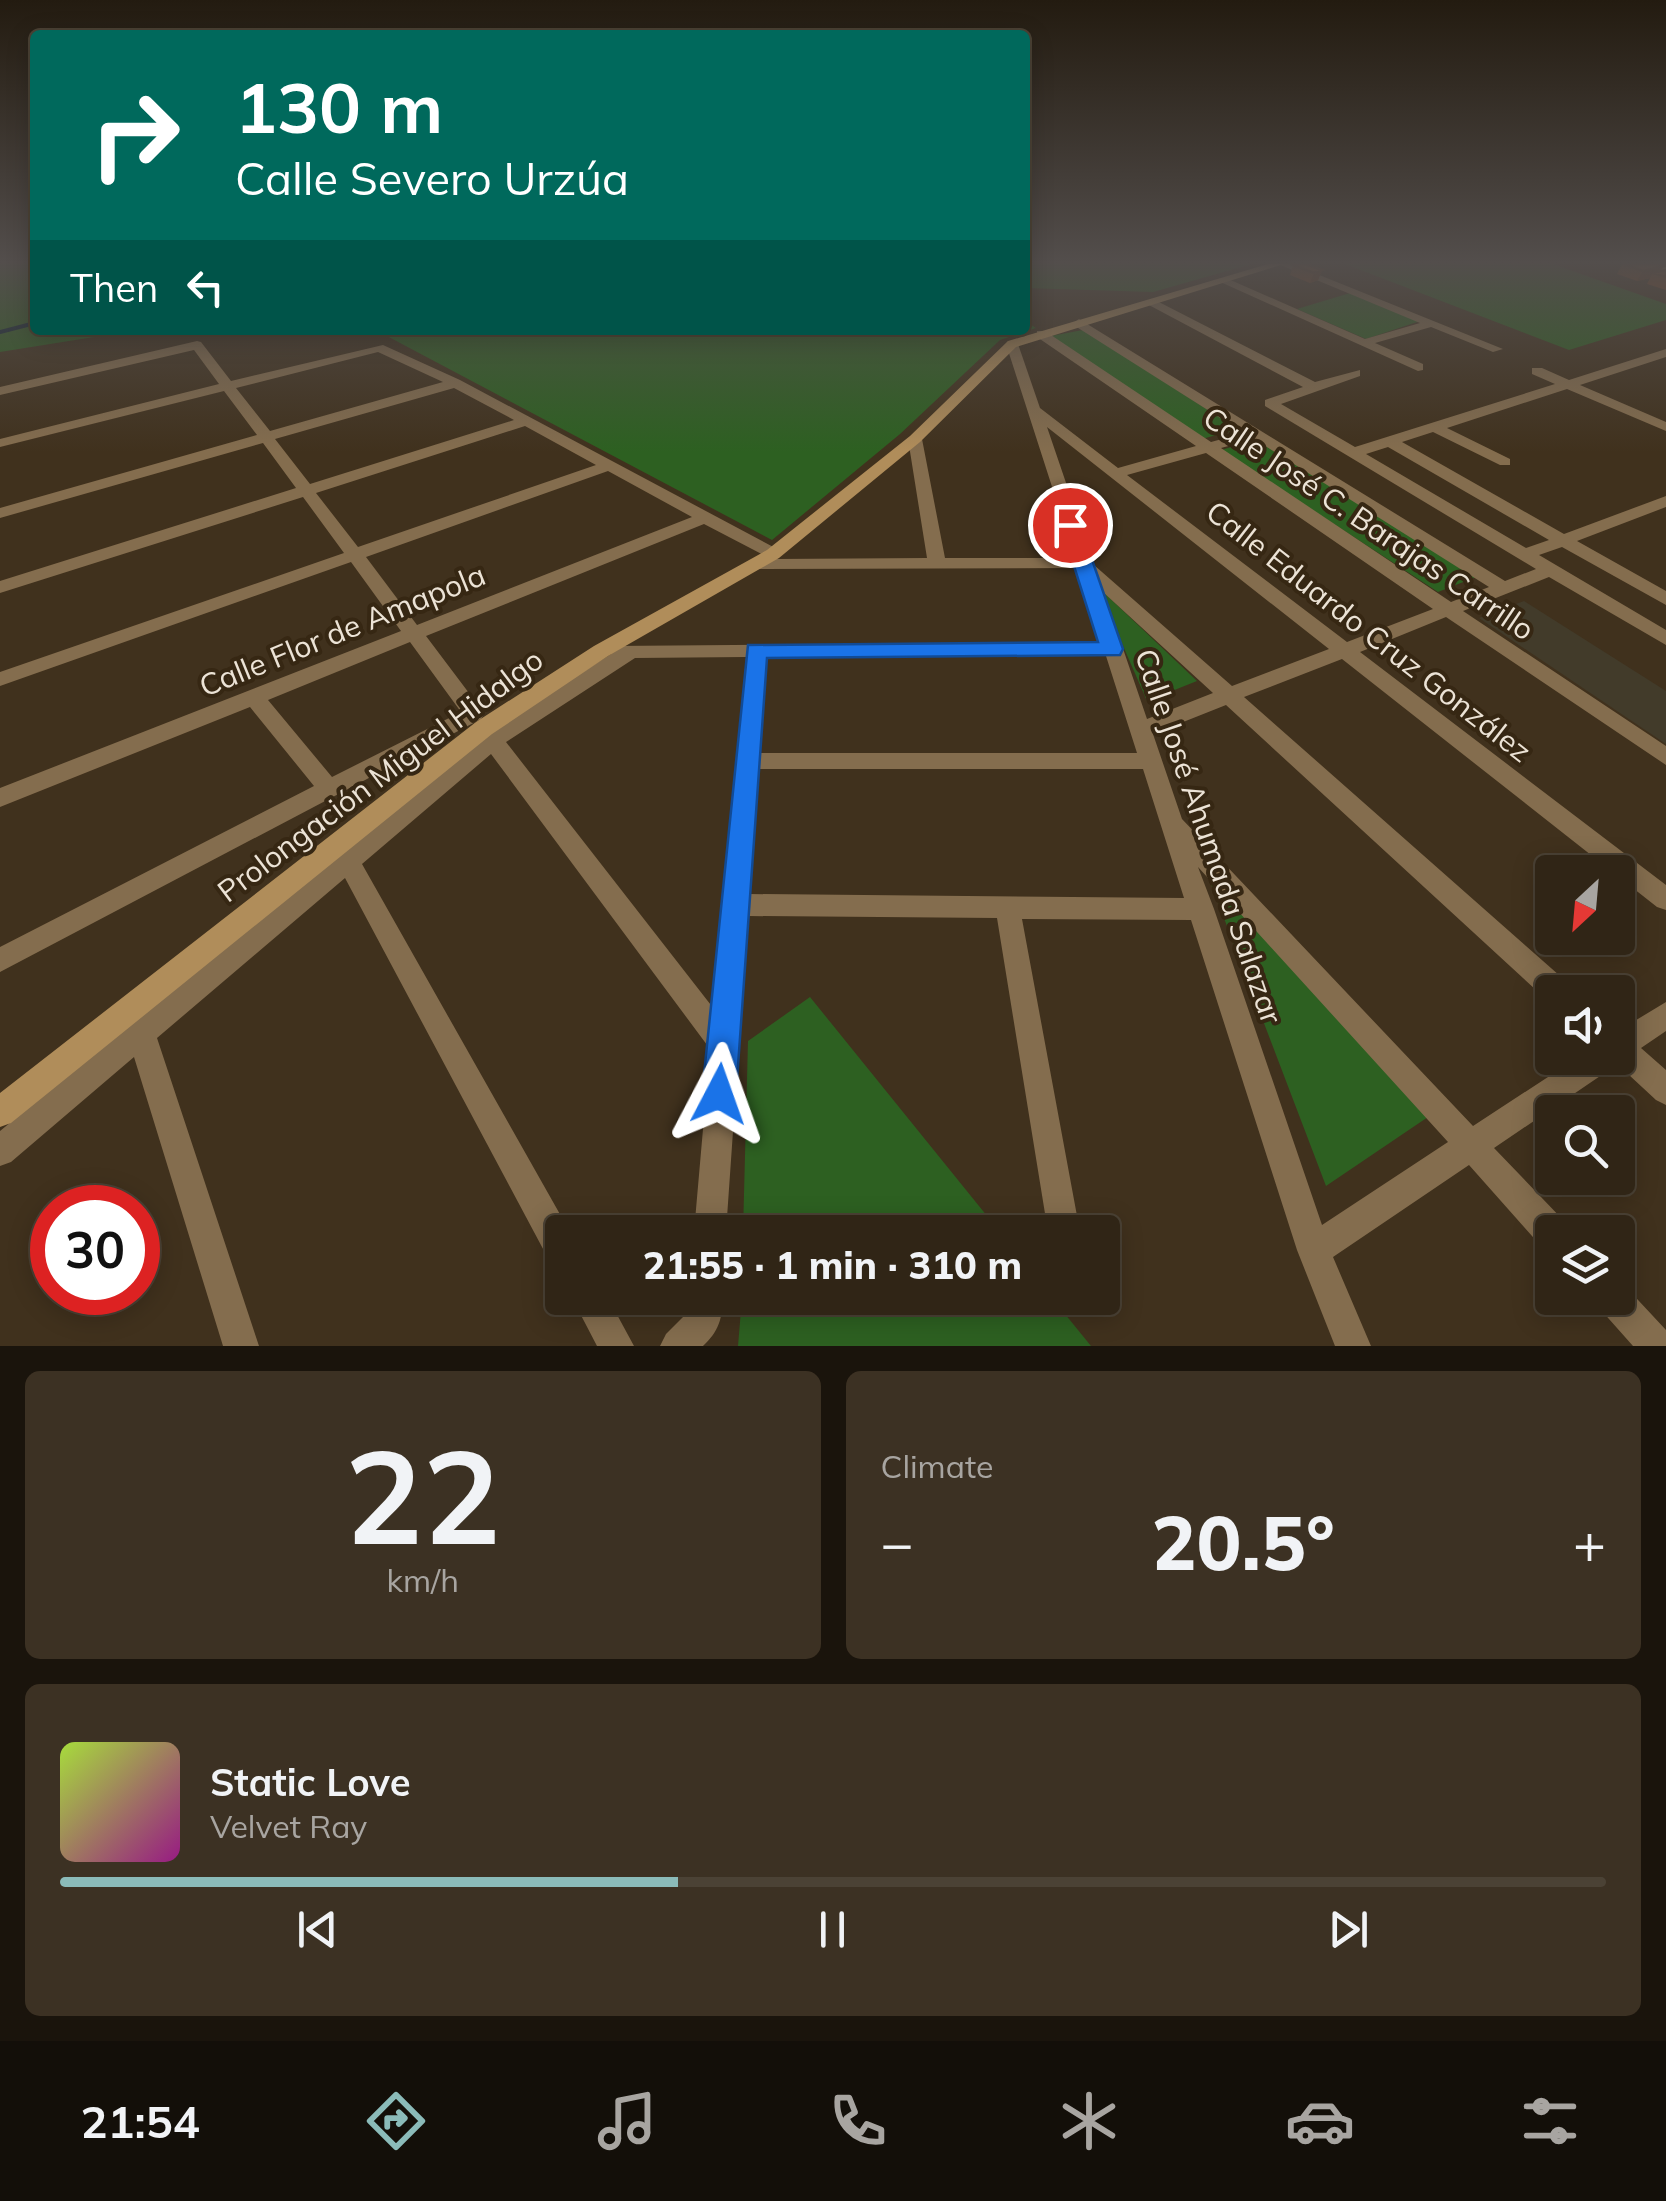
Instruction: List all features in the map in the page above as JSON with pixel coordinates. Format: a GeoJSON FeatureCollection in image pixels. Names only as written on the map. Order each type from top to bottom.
{"type":"FeatureCollection","features":[{"type":"Feature","properties":{"kind":"main road","name":"Prolongación Miguel Hidalgo"},"geometry":{"type":"LineString","coordinates":[[0,1112],[138,1020],[344,852],[483,728],[602,651],[766,559],[915,439],[1012,344],[1066,327]]}},
{"type":"Feature","properties":{"kind":"street"},"geometry":{"type":"LineString","coordinates":[[1086,327],[1503,588]]}},
{"type":"Feature","properties":{"kind":"street"},"geometry":{"type":"LineString","coordinates":[[1199,327],[1314,387]]}},
{"type":"Feature","properties":{"kind":"street"},"geometry":{"type":"LineString","coordinates":[[1332,327],[1418,366]]}},
{"type":"Feature","properties":{"kind":"street"},"geometry":{"type":"LineString","coordinates":[[1368,342],[1421,327]]}},
{"type":"Feature","properties":{"kind":"street"},"geometry":{"type":"LineString","coordinates":[[1438,327],[1497,349]]}},
{"type":"Feature","properties":{"kind":"street","name":"Calle José C. Barajas Carrillo"},"geometry":{"type":"LineString","coordinates":[[1041,334],[1666,757]]}},
{"type":"Feature","properties":{"kind":"street","name":"Calle José Ahumada Salazar"},"geometry":{"type":"LineString","coordinates":[[1012,344],[1082,564],[1314,1250],[1353,1343]]}},
{"type":"Feature","properties":{"kind":"street"},"geometry":{"type":"LineString","coordinates":[[0,392],[197,345],[722,1042]]}},
{"type":"Feature","properties":{"kind":"street"},"geometry":{"type":"LineString","coordinates":[[0,444],[378,348],[448,380],[706,517],[766,559],[1082,564],[1539,975]]}},
{"type":"Feature","properties":{"kind":"street"},"geometry":{"type":"LineString","coordinates":[[1353,452],[1666,352]]}},
{"type":"Feature","properties":{"kind":"street"},"geometry":{"type":"LineString","coordinates":[[1538,371],[1666,427]]}},
{"type":"Feature","properties":{"kind":"street"},"geometry":{"type":"LineString","coordinates":[[1355,373],[1270,403],[1666,639]]}},
{"type":"Feature","properties":{"kind":"street"},"geometry":{"type":"LineString","coordinates":[[0,513],[448,380]]}},
{"type":"Feature","properties":{"kind":"street"},"geometry":{"type":"LineString","coordinates":[[1642,416],[1666,408]]}},
{"type":"Feature","properties":{"kind":"street","name":"Calle Eduardo Cruz González"},"geometry":{"type":"LineString","coordinates":[[1035,410],[1666,899]]}},
{"type":"Feature","properties":{"kind":"street"},"geometry":{"type":"LineString","coordinates":[[0,586],[524,422]]}},
{"type":"Feature","properties":{"kind":"street"},"geometry":{"type":"LineString","coordinates":[[1434,426],[1505,462],[1459,479]]}},
{"type":"Feature","properties":{"kind":"street"},"geometry":{"type":"LineString","coordinates":[[0,500],[262,433]]}},
{"type":"Feature","properties":{"kind":"street"},"geometry":{"type":"LineString","coordinates":[[1116,473],[1256,434]]}},
{"type":"Feature","properties":{"kind":"street"},"geometry":{"type":"LineString","coordinates":[[915,439],[936,564]]}},
{"type":"Feature","properties":{"kind":"street"},"geometry":{"type":"LineString","coordinates":[[1389,441],[1666,599]]}},
{"type":"Feature","properties":{"kind":"street"},"geometry":{"type":"LineString","coordinates":[[0,679],[608,466]]}},
{"type":"Feature","properties":{"kind":"street"},"geometry":{"type":"LineString","coordinates":[[1524,554],[1666,500]]}},
{"type":"Feature","properties":{"kind":"street","name":"Calle Flor de Amapola"},"geometry":{"type":"LineString","coordinates":[[0,798],[706,517]]}},
{"type":"Feature","properties":{"kind":"street"},"geometry":{"type":"LineString","coordinates":[[1140,730],[1550,570]]}},
{"type":"Feature","properties":{"kind":"street"},"geometry":{"type":"LineString","coordinates":[[602,651],[1112,649]]}},
{"type":"Feature","properties":{"kind":"street"},"geometry":{"type":"LineString","coordinates":[[0,960],[329,790],[483,728],[631,650]]}},
{"type":"Feature","properties":{"kind":"street"},"geometry":{"type":"LineString","coordinates":[[711,1215],[756,650]]}},
{"type":"Feature","properties":{"kind":"street"},"geometry":{"type":"LineString","coordinates":[[254,697],[329,790]]}},
{"type":"Feature","properties":{"kind":"street"},"geometry":{"type":"LineString","coordinates":[[746,761],[1150,761]]}},
{"type":"Feature","properties":{"kind":"street"},"geometry":{"type":"LineString","coordinates":[[1169,818],[1536,1215]]}},
{"type":"Feature","properties":{"kind":"street"},"geometry":{"type":"LineString","coordinates":[[344,852],[545,1219]]}},
{"type":"Feature","properties":{"kind":"street"},"geometry":{"type":"LineString","coordinates":[[735,905],[1201,910]]}},
{"type":"Feature","properties":{"kind":"street"},"geometry":{"type":"LineString","coordinates":[[1008,909],[1061,1215]]}},
{"type":"Feature","properties":{"kind":"street"},"geometry":{"type":"LineString","coordinates":[[1635,1036],[1666,1015]]}},
{"type":"Feature","properties":{"kind":"street"},"geometry":{"type":"LineString","coordinates":[[0,1151],[138,1020],[241,1346]]}},
{"type":"Feature","properties":{"kind":"street"},"geometry":{"type":"LineString","coordinates":[[1635,1062],[1666,1090]]}},
{"type":"Feature","properties":{"kind":"street"},"geometry":{"type":"LineString","coordinates":[[1314,1250],[1577,1075]]}},
{"type":"Feature","properties":{"kind":"street"},"geometry":{"type":"LineString","coordinates":[[599,1315],[616,1346]]}},
{"type":"Feature","properties":{"kind":"street"},"geometry":{"type":"LineString","coordinates":[[678,1346],[704,1321],[705,1315]]}},
{"type":"Feature","properties":{"kind":"street"},"geometry":{"type":"LineString","coordinates":[[1628,1315],[1658,1346]]}},
{"type":"Feature","properties":{"kind":"shaded area"},"geometry":{"type":"Polygon","coordinates":[[[1524,601],[1666,691],[1666,744],[1479,618],[1524,601]]]}},
{"type":"Feature","properties":{"kind":"green space"},"geometry":{"type":"Polygon","coordinates":[[[0,327],[30,327],[30,335],[107,335],[0,352],[0,327]]]}},
{"type":"Feature","properties":{"kind":"green space"},"geometry":{"type":"Polygon","coordinates":[[[1338,327],[1403,327],[1366,339],[1338,327]]]}},
{"type":"Feature","properties":{"kind":"green space"},"geometry":{"type":"Polygon","coordinates":[[[1509,327],[1644,327],[1569,350],[1509,327]]]}},
{"type":"Feature","properties":{"kind":"green space"},"geometry":{"type":"Polygon","coordinates":[[[1083,330],[1238,429],[1202,439],[1051,336],[1083,330]]]}},
{"type":"Feature","properties":{"kind":"green space"},"geometry":{"type":"Polygon","coordinates":[[[273,335],[385,335],[288,337],[273,335]]]}},
{"type":"Feature","properties":{"kind":"green space"},"geometry":{"type":"Polygon","coordinates":[[[385,335],[1015,335],[1000,340],[900,434],[772,540],[385,335]]]}},
{"type":"Feature","properties":{"kind":"green space"},"geometry":{"type":"Polygon","coordinates":[[[1256,440],[1476,577],[1438,592],[1221,450],[1256,440]]]}},
{"type":"Feature","properties":{"kind":"green space"},"geometry":{"type":"Polygon","coordinates":[[[1097,586],[1197,681],[1147,701],[1097,586]]]}},
{"type":"Feature","properties":{"kind":"green space"},"geometry":{"type":"Polygon","coordinates":[[[1206,871],[1428,1117],[1326,1186],[1206,871]]]}},
{"type":"Feature","properties":{"kind":"green space"},"geometry":{"type":"Polygon","coordinates":[[[810,997],[986,1215],[743,1215],[748,1041],[810,997]]]}},
{"type":"Feature","properties":{"kind":"green space"},"geometry":{"type":"Polygon","coordinates":[[[741,1315],[1066,1315],[1091,1346],[738,1346],[741,1315]]]}},
{"type":"Feature","properties":{"kind":"waterway"},"geometry":{"type":"LineString","coordinates":[[0,332],[20,327]]}},
{"type":"Feature","properties":{"kind":"route"},"geometry":{"type":"LineString","coordinates":[[719,1094],[756,650],[1112,649],[1070,525]]}}]}
